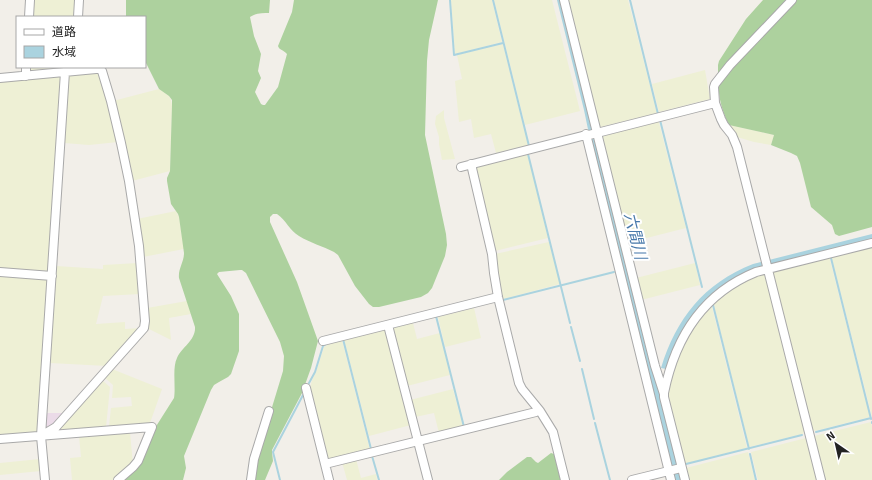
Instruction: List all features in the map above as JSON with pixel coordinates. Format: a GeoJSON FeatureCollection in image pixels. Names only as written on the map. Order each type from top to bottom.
{"type":"FeatureCollection","features":[{"type":"Feature","properties":{"kind":"street"},"geometry":{"type":"LineString","coordinates":[[29,16],[30,0]]}},
{"type":"Feature","properties":{"kind":"street"},"geometry":{"type":"LineString","coordinates":[[78,16],[79,0]]}},
{"type":"Feature","properties":{"kind":"street"},"geometry":{"type":"LineString","coordinates":[[564,0],[591,134],[672,480]]}},
{"type":"Feature","properties":{"kind":"street"},"geometry":{"type":"LineString","coordinates":[[792,0],[733,62],[717,81],[714,87],[720,119],[732,135],[738,147],[821,480]]}},
{"type":"Feature","properties":{"kind":"street"},"geometry":{"type":"LineString","coordinates":[[26,68],[26,76]]}},
{"type":"Feature","properties":{"kind":"street"},"geometry":{"type":"LineString","coordinates":[[0,78],[66,72],[75,69],[99,69],[102,71],[111,100],[121,143],[129,181],[139,246],[145,325],[142,332],[56,427],[41,436]]}},
{"type":"Feature","properties":{"kind":"street"},"geometry":{"type":"LineString","coordinates":[[45,480],[41,436],[66,72]]}},
{"type":"Feature","properties":{"kind":"street"},"geometry":{"type":"LineString","coordinates":[[461,167],[716,103]]}},
{"type":"Feature","properties":{"kind":"street"},"geometry":{"type":"LineString","coordinates":[[591,134],[664,394],[680,468],[685,480]]}},
{"type":"Feature","properties":{"kind":"street"},"geometry":{"type":"LineString","coordinates":[[471,164],[492,254],[498,297],[522,389],[539,410],[553,432],[565,480]]}},
{"type":"Feature","properties":{"kind":"street"},"geometry":{"type":"LineString","coordinates":[[664,394],[670,367],[679,344],[691,324],[698,314],[715,297],[734,282],[767,265],[872,243]]}},
{"type":"Feature","properties":{"kind":"street"},"geometry":{"type":"LineString","coordinates":[[0,272],[52,276]]}},
{"type":"Feature","properties":{"kind":"street"},"geometry":{"type":"LineString","coordinates":[[323,341],[498,297]]}},
{"type":"Feature","properties":{"kind":"street"},"geometry":{"type":"LineString","coordinates":[[388,325],[428,480]]}},
{"type":"Feature","properties":{"kind":"street"},"geometry":{"type":"LineString","coordinates":[[306,388],[329,480]]}},
{"type":"Feature","properties":{"kind":"street"},"geometry":{"type":"LineString","coordinates":[[325,464],[536,412],[539,410]]}},
{"type":"Feature","properties":{"kind":"street"},"geometry":{"type":"LineString","coordinates":[[251,480],[254,459],[269,411]]}},
{"type":"Feature","properties":{"kind":"street"},"geometry":{"type":"LineString","coordinates":[[0,439],[152,426],[138,461],[118,480]]}},
{"type":"Feature","properties":{"kind":"street"},"geometry":{"type":"LineString","coordinates":[[632,480],[680,468]]}},
{"type":"Feature","properties":{"kind":"shaded area"},"geometry":{"type":"Polygon","coordinates":[[[46,413],[66,413],[55,425],[47,430],[45,429],[46,413]]]}},
{"type":"Feature","properties":{"kind":"green space"},"geometry":{"type":"Polygon","coordinates":[[[34,0],[76,0],[75,16],[33,16],[34,0]]]}},
{"type":"Feature","properties":{"kind":"green space"},"geometry":{"type":"Polygon","coordinates":[[[126,0],[270,0],[269,13],[257,14],[250,17],[254,36],[261,54],[258,71],[261,78],[255,92],[261,104],[265,105],[278,87],[287,54],[278,46],[292,12],[294,0],[438,0],[429,40],[425,135],[446,234],[447,245],[445,256],[432,288],[428,293],[421,297],[379,307],[373,307],[355,286],[338,255],[299,236],[277,214],[273,214],[270,217],[270,222],[297,282],[318,341],[311,368],[302,393],[272,450],[273,461],[265,480],[253,480],[256,460],[283,371],[284,356],[280,342],[246,273],[240,270],[219,272],[217,274],[231,296],[239,314],[239,351],[231,374],[214,385],[211,390],[184,456],[186,468],[183,480],[122,480],[174,398],[174,372],[177,358],[191,340],[195,332],[195,327],[179,278],[184,253],[179,217],[171,204],[167,181],[170,171],[172,100],[159,89],[146,63],[146,16],[126,16],[126,0]]]}},
{"type":"Feature","properties":{"kind":"green space"},"geometry":{"type":"Polygon","coordinates":[[[451,0],[492,0],[502,42],[455,54],[451,0]]]}},
{"type":"Feature","properties":{"kind":"green space"},"geometry":{"type":"Polygon","coordinates":[[[494,0],[552,0],[580,111],[525,125],[494,0]]]}},
{"type":"Feature","properties":{"kind":"green space"},"geometry":{"type":"Polygon","coordinates":[[[567,0],[628,0],[657,113],[600,127],[598,126],[567,0]]]}},
{"type":"Feature","properties":{"kind":"green space"},"geometry":{"type":"Polygon","coordinates":[[[763,0],[789,0],[719,75],[719,61],[746,19],[763,0]]]}},
{"type":"Feature","properties":{"kind":"green space"},"geometry":{"type":"Polygon","coordinates":[[[795,0],[872,0],[872,227],[839,236],[835,234],[832,225],[811,207],[797,156],[771,145],[774,135],[729,125],[719,96],[719,84],[721,79],[795,0]]]}},
{"type":"Feature","properties":{"kind":"green space"},"geometry":{"type":"Polygon","coordinates":[[[503,44],[528,145],[496,153],[491,134],[474,138],[471,119],[459,122],[455,81],[462,79],[457,55],[503,44]]]}},
{"type":"Feature","properties":{"kind":"green space"},"geometry":{"type":"Polygon","coordinates":[[[29,68],[57,68],[29,71],[29,68]]]}},
{"type":"Feature","properties":{"kind":"green space"},"geometry":{"type":"Polygon","coordinates":[[[705,70],[710,99],[659,112],[652,84],[705,70]]]}},
{"type":"Feature","properties":{"kind":"green space"},"geometry":{"type":"Polygon","coordinates":[[[100,73],[118,142],[89,145],[64,143],[68,76],[71,74],[100,73]]]}},
{"type":"Feature","properties":{"kind":"green space"},"geometry":{"type":"Polygon","coordinates":[[[60,75],[62,77],[49,271],[0,268],[0,81],[60,75]]]}},
{"type":"Feature","properties":{"kind":"green space"},"geometry":{"type":"Polygon","coordinates":[[[159,89],[169,96],[172,105],[170,171],[132,181],[113,101],[159,89]]]}},
{"type":"Feature","properties":{"kind":"green space"},"geometry":{"type":"Polygon","coordinates":[[[444,110],[444,118],[455,159],[442,160],[439,137],[435,124],[436,116],[444,110]]]}},
{"type":"Feature","properties":{"kind":"green space"},"geometry":{"type":"Polygon","coordinates":[[[658,119],[686,228],[627,243],[601,136],[658,119]]]}},
{"type":"Feature","properties":{"kind":"green space"},"geometry":{"type":"Polygon","coordinates":[[[729,125],[774,135],[771,145],[737,137],[729,125]]]}},
{"type":"Feature","properties":{"kind":"green space"},"geometry":{"type":"Polygon","coordinates":[[[527,152],[548,238],[495,251],[476,167],[527,152]]]}},
{"type":"Feature","properties":{"kind":"green space"},"geometry":{"type":"Polygon","coordinates":[[[176,211],[179,217],[184,249],[143,257],[137,219],[176,211]]]}},
{"type":"Feature","properties":{"kind":"green space"},"geometry":{"type":"Polygon","coordinates":[[[549,242],[560,284],[503,299],[495,254],[549,242]]]}},
{"type":"Feature","properties":{"kind":"green space"},"geometry":{"type":"Polygon","coordinates":[[[872,245],[872,417],[831,255],[872,245]]]}},
{"type":"Feature","properties":{"kind":"green space"},"geometry":{"type":"Polygon","coordinates":[[[829,256],[870,417],[815,431],[811,428],[772,272],[773,270],[829,256]]]}},
{"type":"Feature","properties":{"kind":"green space"},"geometry":{"type":"Polygon","coordinates":[[[138,263],[140,294],[103,296],[96,324],[125,322],[125,329],[141,328],[107,366],[50,363],[56,266],[103,269],[103,265],[138,263]]]}},
{"type":"Feature","properties":{"kind":"green space"},"geometry":{"type":"Polygon","coordinates":[[[695,263],[700,285],[641,300],[636,278],[695,263]]]}},
{"type":"Feature","properties":{"kind":"green space"},"geometry":{"type":"Polygon","coordinates":[[[766,274],[805,429],[803,434],[749,447],[713,301],[746,279],[766,274]]]}},
{"type":"Feature","properties":{"kind":"green space"},"geometry":{"type":"Polygon","coordinates":[[[0,276],[47,278],[48,280],[37,432],[0,435],[0,276]]]}},
{"type":"Feature","properties":{"kind":"green space"},"geometry":{"type":"Polygon","coordinates":[[[187,301],[191,314],[169,318],[171,340],[147,328],[147,308],[187,301]]]}},
{"type":"Feature","properties":{"kind":"green space"},"geometry":{"type":"Polygon","coordinates":[[[711,303],[747,448],[684,464],[666,397],[669,382],[686,335],[711,303]]]}},
{"type":"Feature","properties":{"kind":"green space"},"geometry":{"type":"Polygon","coordinates":[[[474,308],[481,338],[445,347],[438,317],[474,308]]]}},
{"type":"Feature","properties":{"kind":"green space"},"geometry":{"type":"Polygon","coordinates":[[[413,323],[417,339],[440,333],[450,375],[407,386],[392,328],[413,323]]]}},
{"type":"Feature","properties":{"kind":"green space"},"geometry":{"type":"Polygon","coordinates":[[[387,329],[411,425],[369,436],[344,340],[387,329]]]}},
{"type":"Feature","properties":{"kind":"green space"},"geometry":{"type":"Polygon","coordinates":[[[342,340],[370,450],[329,460],[327,459],[310,388],[324,347],[330,343],[342,340]]]}},
{"type":"Feature","properties":{"kind":"green space"},"geometry":{"type":"Polygon","coordinates":[[[112,369],[162,389],[150,423],[109,426],[111,408],[132,406],[131,397],[112,398],[113,385],[104,377],[112,369]]]}},
{"type":"Feature","properties":{"kind":"green space"},"geometry":{"type":"Polygon","coordinates":[[[102,380],[110,387],[106,427],[59,430],[59,429],[102,380]]]}},
{"type":"Feature","properties":{"kind":"green space"},"geometry":{"type":"Polygon","coordinates":[[[453,389],[463,427],[439,433],[434,413],[415,417],[410,400],[453,389]]]}},
{"type":"Feature","properties":{"kind":"green space"},"geometry":{"type":"Polygon","coordinates":[[[871,422],[872,480],[824,480],[813,438],[814,436],[871,422]]]}},
{"type":"Feature","properties":{"kind":"green space"},"geometry":{"type":"Polygon","coordinates":[[[130,432],[133,465],[116,480],[72,480],[70,458],[81,457],[79,436],[130,432]]]}},
{"type":"Feature","properties":{"kind":"green space"},"geometry":{"type":"Polygon","coordinates":[[[806,438],[808,439],[818,480],[758,480],[751,452],[806,438]]]}},
{"type":"Feature","properties":{"kind":"green space"},"geometry":{"type":"Polygon","coordinates":[[[748,452],[755,480],[687,480],[686,468],[748,452]]]}},
{"type":"Feature","properties":{"kind":"green space"},"geometry":{"type":"Polygon","coordinates":[[[551,453],[554,454],[561,480],[499,480],[527,457],[531,457],[538,463],[551,453]]]}},
{"type":"Feature","properties":{"kind":"green space"},"geometry":{"type":"Polygon","coordinates":[[[40,459],[41,471],[0,475],[0,463],[40,459]]]}},
{"type":"Feature","properties":{"kind":"green space"},"geometry":{"type":"Polygon","coordinates":[[[356,459],[361,478],[376,474],[377,480],[347,480],[342,462],[356,459]]]}},
{"type":"Feature","properties":{"kind":"water"},"geometry":{"type":"Polygon","coordinates":[[[557,0],[562,0],[661,392],[660,397],[681,480],[675,480],[557,0]]]}},
{"type":"Feature","properties":{"kind":"water"},"geometry":{"type":"Polygon","coordinates":[[[872,234],[872,240],[755,269],[696,312],[676,343],[666,369],[661,368],[667,350],[684,319],[706,292],[720,281],[753,264],[872,234]]]}},
{"type":"Feature","properties":{"kind":"waterway"},"geometry":{"type":"LineString","coordinates":[[450,0],[454,55],[503,43]]}},
{"type":"Feature","properties":{"kind":"waterway"},"geometry":{"type":"LineString","coordinates":[[493,0],[529,146]]}},
{"type":"Feature","properties":{"kind":"waterway"},"geometry":{"type":"LineString","coordinates":[[630,0],[658,114]]}},
{"type":"Feature","properties":{"kind":"waterway"},"geometry":{"type":"LineString","coordinates":[[660,120],[702,287]]}},
{"type":"Feature","properties":{"kind":"waterway"},"geometry":{"type":"LineString","coordinates":[[528,154],[570,323]]}},
{"type":"Feature","properties":{"kind":"waterway"},"geometry":{"type":"LineString","coordinates":[[831,258],[871,419]]}},
{"type":"Feature","properties":{"kind":"waterway"},"geometry":{"type":"LineString","coordinates":[[503,300],[614,272]]}},
{"type":"Feature","properties":{"kind":"waterway"},"geometry":{"type":"LineString","coordinates":[[713,305],[749,449]]}},
{"type":"Feature","properties":{"kind":"waterway"},"geometry":{"type":"LineString","coordinates":[[436,316],[464,427]]}},
{"type":"Feature","properties":{"kind":"waterway"},"geometry":{"type":"LineString","coordinates":[[571,327],[580,361]]}},
{"type":"Feature","properties":{"kind":"waterway"},"geometry":{"type":"LineString","coordinates":[[343,339],[371,449]]}},
{"type":"Feature","properties":{"kind":"waterway"},"geometry":{"type":"LineString","coordinates":[[309,383],[315,372],[323,346],[328,343]]}},
{"type":"Feature","properties":{"kind":"waterway"},"geometry":{"type":"LineString","coordinates":[[582,369],[594,419]]}},
{"type":"Feature","properties":{"kind":"waterway"},"geometry":{"type":"LineString","coordinates":[[280,480],[273,452],[303,395]]}},
{"type":"Feature","properties":{"kind":"waterway"},"geometry":{"type":"LineString","coordinates":[[816,432],[871,418]]}},
{"type":"Feature","properties":{"kind":"waterway"},"geometry":{"type":"LineString","coordinates":[[595,423],[610,480]]}},
{"type":"Feature","properties":{"kind":"waterway"},"geometry":{"type":"LineString","coordinates":[[686,464],[802,435]]}},
{"type":"Feature","properties":{"kind":"waterway"},"geometry":{"type":"LineString","coordinates":[[750,454],[756,480]]}},
{"type":"Feature","properties":{"kind":"waterway"},"geometry":{"type":"LineString","coordinates":[[372,456],[379,480]]}},
{"type":"Feature","properties":{"kind":"water label","name":"六間川"},"geometry":{"type":"Point","coordinates":[635,236]}}]}
